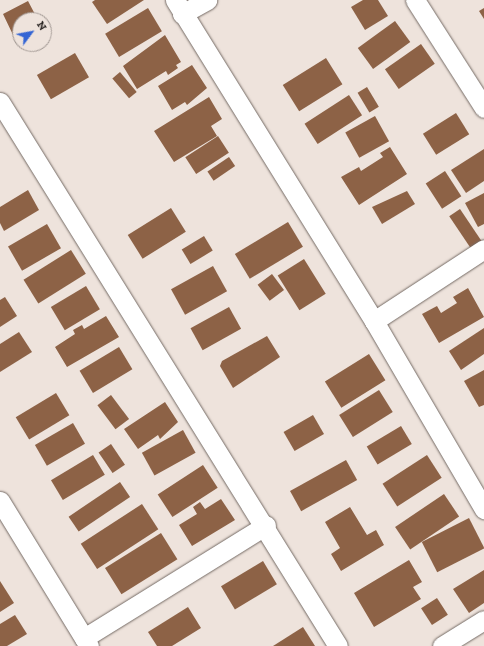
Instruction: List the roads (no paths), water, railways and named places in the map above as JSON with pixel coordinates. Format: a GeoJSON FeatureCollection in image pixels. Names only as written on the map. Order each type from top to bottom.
{"type":"FeatureCollection","features":[{"type":"Feature","properties":{"kind":"street"},"geometry":{"type":"LineString","coordinates":[[207,0],[178,7],[374,321],[484,509]]}},
{"type":"Feature","properties":{"kind":"street"},"geometry":{"type":"LineString","coordinates":[[415,0],[484,108]]}},
{"type":"Feature","properties":{"kind":"street"},"geometry":{"type":"LineString","coordinates":[[0,102],[266,525],[338,646]]}},
{"type":"Feature","properties":{"kind":"street"},"geometry":{"type":"LineString","coordinates":[[374,321],[484,249]]}},
{"type":"Feature","properties":{"kind":"street"},"geometry":{"type":"LineString","coordinates":[[0,501],[86,642],[266,525]]}},
{"type":"Feature","properties":{"kind":"street"},"geometry":{"type":"LineString","coordinates":[[442,646],[484,620]]}}]}
